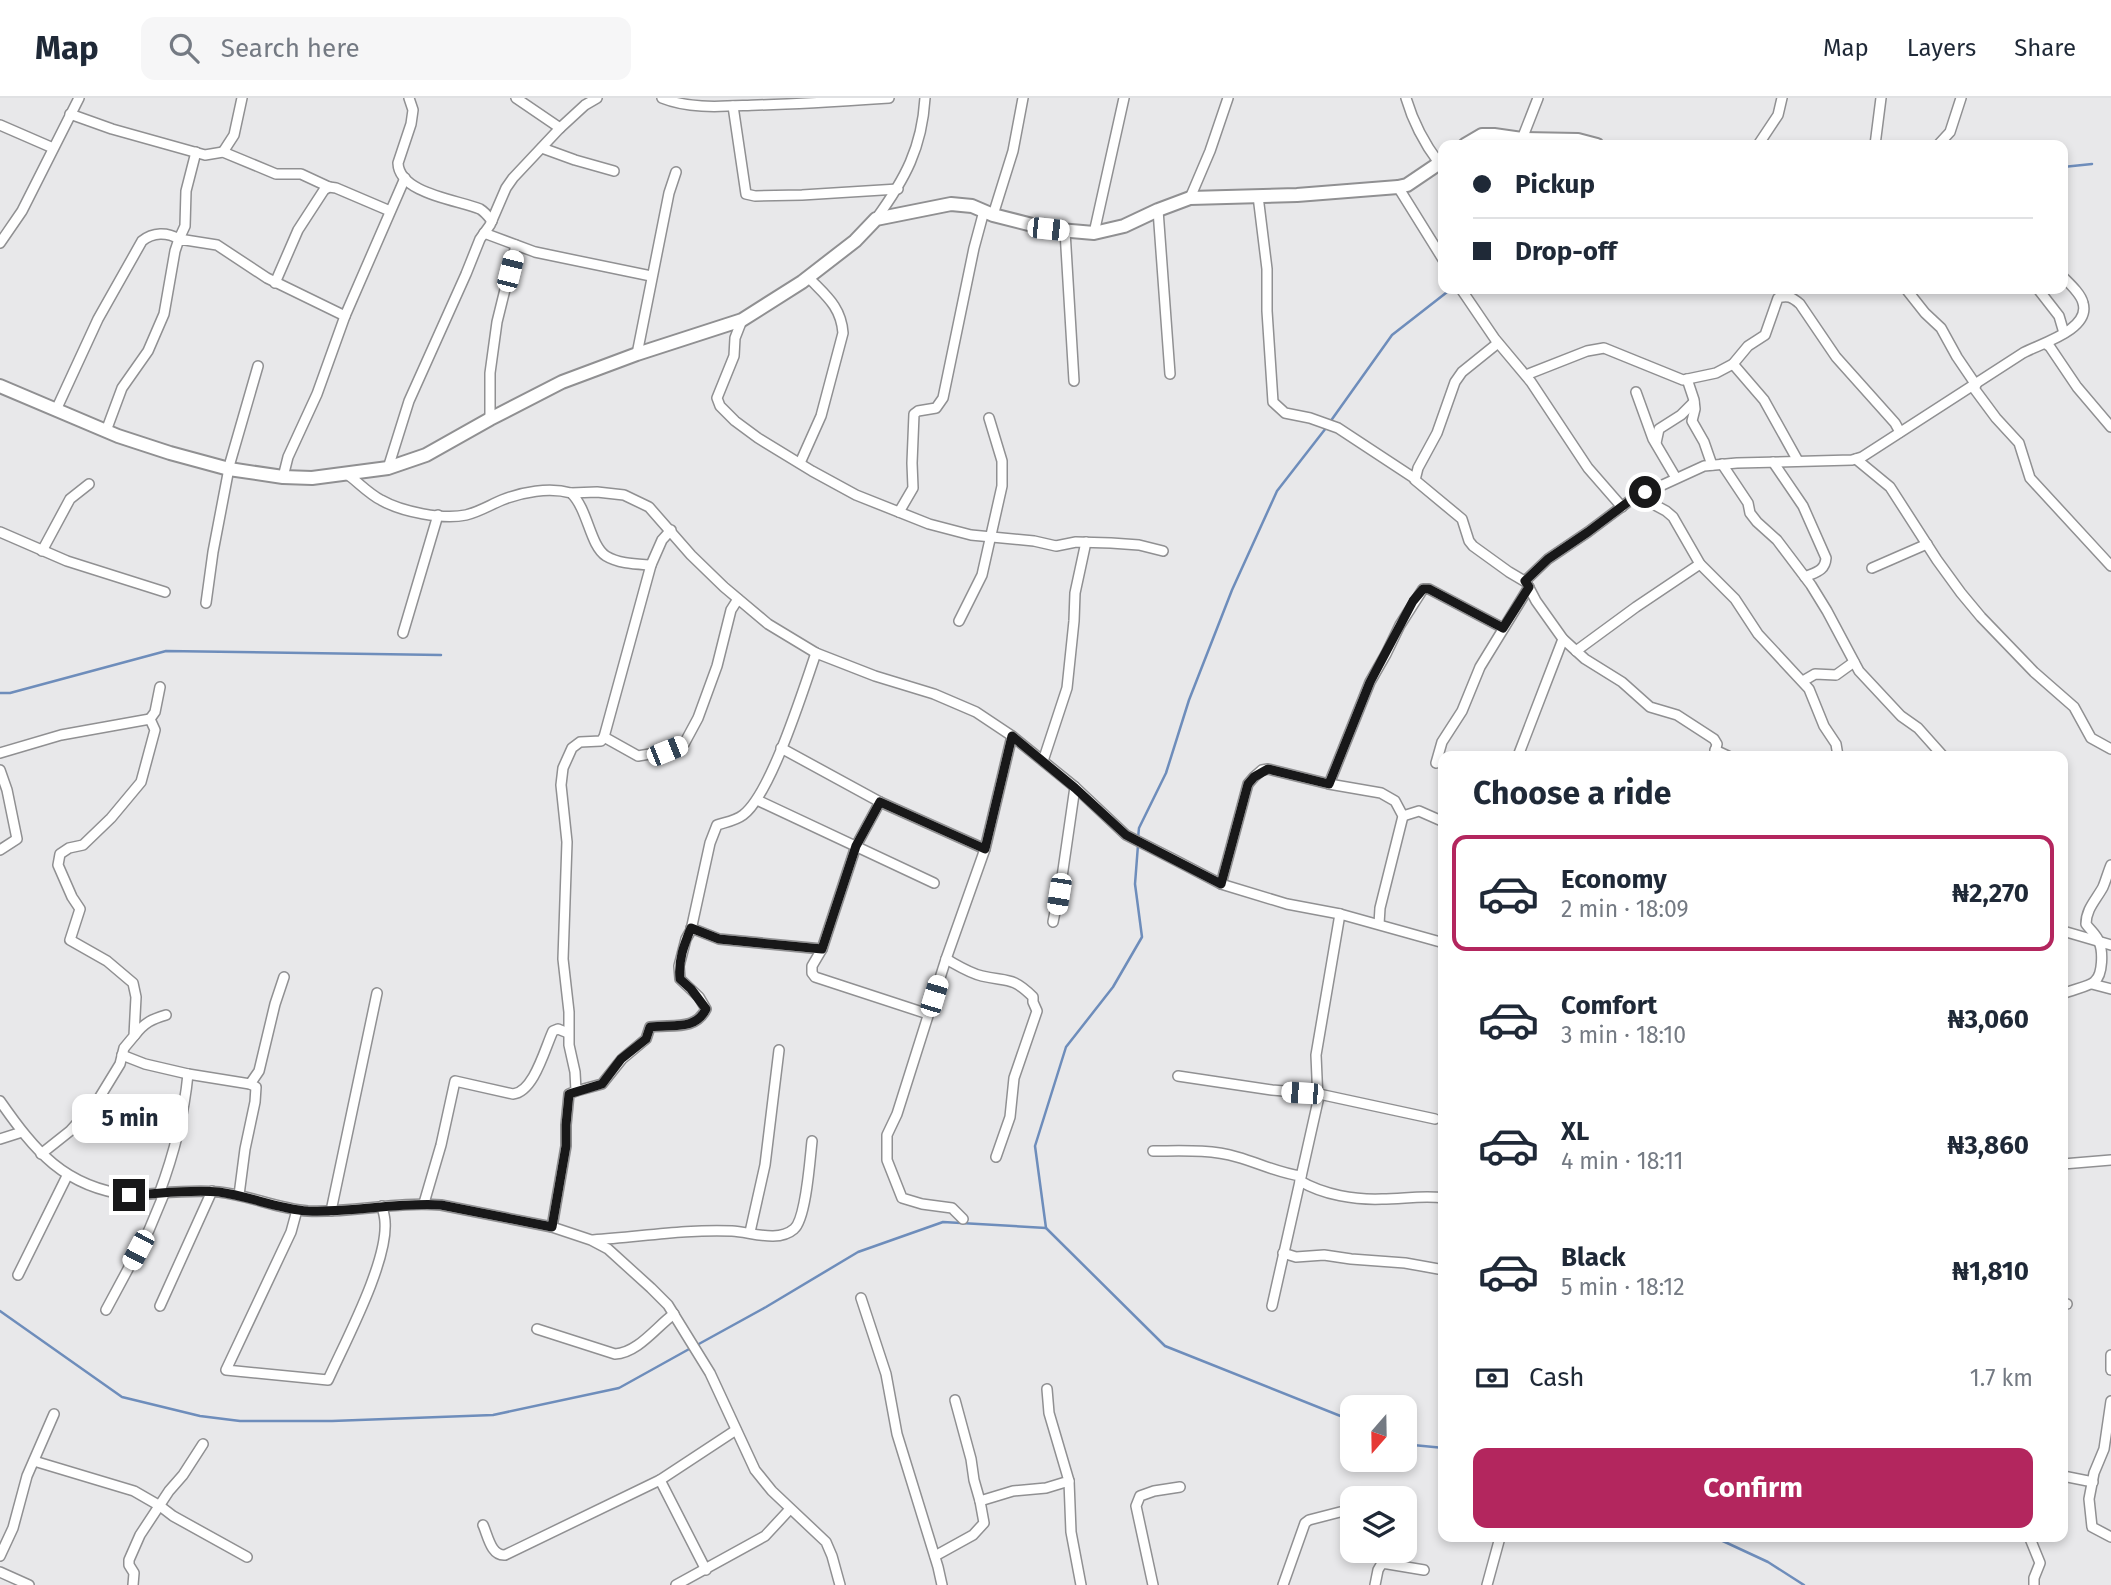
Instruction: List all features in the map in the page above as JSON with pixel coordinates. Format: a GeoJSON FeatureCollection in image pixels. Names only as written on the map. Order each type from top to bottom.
{"type":"FeatureCollection","features":[{"type":"Feature","properties":{"kind":"street"},"geometry":{"type":"LineString","coordinates":[[0,243],[22,211],[79,98]]}},
{"type":"Feature","properties":{"kind":"street"},"geometry":{"type":"LineString","coordinates":[[223,152],[234,135],[242,98]]}},
{"type":"Feature","properties":{"kind":"street"},"geometry":{"type":"LineString","coordinates":[[409,98],[413,110],[411,124],[398,169],[405,178],[439,198],[483,211],[492,221]]}},
{"type":"Feature","properties":{"kind":"street"},"geometry":{"type":"LineString","coordinates":[[516,98],[560,128]]}},
{"type":"Feature","properties":{"kind":"street"},"geometry":{"type":"LineString","coordinates":[[388,468],[409,401],[467,274],[480,239],[513,178],[560,128],[585,105],[597,98]]}},
{"type":"Feature","properties":{"kind":"street"},"geometry":{"type":"LineString","coordinates":[[662,98],[682,105],[733,106],[889,98]]}},
{"type":"Feature","properties":{"kind":"street"},"geometry":{"type":"LineString","coordinates":[[0,386],[106,431],[170,453],[229,469],[283,477],[312,478],[388,468],[426,455],[562,382],[742,320],[808,277],[855,241],[876,219],[898,189],[918,145],[925,98]]}},
{"type":"Feature","properties":{"kind":"street"},"geometry":{"type":"LineString","coordinates":[[899,512],[913,488],[914,414],[936,408],[943,398],[974,248],[1013,151],[1023,98]]}},
{"type":"Feature","properties":{"kind":"street"},"geometry":{"type":"LineString","coordinates":[[1094,233],[1124,98]]}},
{"type":"Feature","properties":{"kind":"street"},"geometry":{"type":"LineString","coordinates":[[1190,198],[1228,98]]}},
{"type":"Feature","properties":{"kind":"street"},"geometry":{"type":"LineString","coordinates":[[1406,98],[1411,115],[1427,147],[1438,158]]}},
{"type":"Feature","properties":{"kind":"street"},"geometry":{"type":"LineString","coordinates":[[1522,139],[1538,98]]}},
{"type":"Feature","properties":{"kind":"street"},"geometry":{"type":"LineString","coordinates":[[1761,140],[1778,115],[1782,98]]}},
{"type":"Feature","properties":{"kind":"street"},"geometry":{"type":"LineString","coordinates":[[1876,140],[1881,98]]}},
{"type":"Feature","properties":{"kind":"street"},"geometry":{"type":"LineString","coordinates":[[1943,140],[1950,132],[1961,98]]}},
{"type":"Feature","properties":{"kind":"street"},"geometry":{"type":"LineString","coordinates":[[733,106],[746,194],[802,195],[898,189]]}},
{"type":"Feature","properties":{"kind":"street"},"geometry":{"type":"LineString","coordinates":[[70,114],[112,129],[205,155],[223,152],[276,174],[301,174],[390,211]]}},
{"type":"Feature","properties":{"kind":"street"},"geometry":{"type":"LineString","coordinates":[[0,125],[53,148]]}},
{"type":"Feature","properties":{"kind":"street"},"geometry":{"type":"LineString","coordinates":[[1474,140],[1482,135],[1578,140]]}},
{"type":"Feature","properties":{"kind":"street"},"geometry":{"type":"LineString","coordinates":[[542,148],[614,171]]}},
{"type":"Feature","properties":{"kind":"street"},"geometry":{"type":"LineString","coordinates":[[106,431],[122,388],[148,351],[164,314],[175,251],[185,226],[186,191],[196,152]]}},
{"type":"Feature","properties":{"kind":"street"},"geometry":{"type":"LineString","coordinates":[[876,219],[951,204],[972,206],[1048,229],[1094,233],[1125,226],[1158,209],[1190,198],[1398,187],[1407,185],[1438,163]]}},
{"type":"Feature","properties":{"kind":"street"},"geometry":{"type":"LineString","coordinates":[[637,354],[669,193],[677,172]]}},
{"type":"Feature","properties":{"kind":"street"},"geometry":{"type":"LineString","coordinates":[[283,477],[288,457],[317,394],[345,316],[405,178]]}},
{"type":"Feature","properties":{"kind":"street"},"geometry":{"type":"LineString","coordinates":[[275,283],[298,230],[324,190],[329,187]]}},
{"type":"Feature","properties":{"kind":"street"},"geometry":{"type":"LineString","coordinates":[[1398,187],[1438,251]]}},
{"type":"Feature","properties":{"kind":"street"},"geometry":{"type":"LineString","coordinates":[[1258,196],[1267,269],[1273,401],[1285,414],[1310,418],[1338,428],[1414,478],[1462,519],[1473,546],[1527,584],[1563,639],[1585,659],[1622,682],[1650,707],[1677,715],[1714,739],[1717,744],[1715,751]]}},
{"type":"Feature","properties":{"kind":"street"},"geometry":{"type":"LineString","coordinates":[[1158,209],[1170,374]]}},
{"type":"Feature","properties":{"kind":"street"},"geometry":{"type":"LineString","coordinates":[[1065,231],[1073,381]]}},
{"type":"Feature","properties":{"kind":"street"},"geometry":{"type":"LineString","coordinates":[[55,410],[99,319],[142,241],[154,233],[217,245],[275,283],[345,316]]}},
{"type":"Feature","properties":{"kind":"street"},"geometry":{"type":"LineString","coordinates":[[484,233],[535,252],[651,276]]}},
{"type":"Feature","properties":{"kind":"street"},"geometry":{"type":"LineString","coordinates":[[490,419],[490,373],[497,322],[516,245]]}},
{"type":"Feature","properties":{"kind":"street"},"geometry":{"type":"LineString","coordinates":[[800,463],[821,416],[842,333],[842,322],[837,308],[808,277]]}},
{"type":"Feature","properties":{"kind":"street"},"geometry":{"type":"LineString","coordinates":[[1439,751],[1442,742],[1462,711],[1480,667],[1527,584],[1548,559],[1638,496],[1704,466],[1856,459],[2034,347],[2046,344],[2076,325],[2084,307],[2083,300],[2068,283]]}},
{"type":"Feature","properties":{"kind":"street"},"geometry":{"type":"LineString","coordinates":[[1464,294],[1498,343],[1525,375],[1588,468],[1622,507]]}},
{"type":"Feature","properties":{"kind":"street"},"geometry":{"type":"LineString","coordinates":[[1910,294],[1941,328],[1996,418],[2019,443],[2030,478],[2111,566]]}},
{"type":"Feature","properties":{"kind":"street"},"geometry":{"type":"LineString","coordinates":[[2042,294],[2059,316],[2064,333]]}},
{"type":"Feature","properties":{"kind":"street"},"geometry":{"type":"LineString","coordinates":[[1525,375],[1587,351],[1604,348],[1674,377],[1687,379],[1716,373],[1733,364],[1748,346],[1765,335],[1778,298],[1786,296],[1792,298],[1809,316],[1836,357],[1889,415],[1900,432]]}},
{"type":"Feature","properties":{"kind":"street"},"geometry":{"type":"LineString","coordinates":[[742,320],[735,338],[734,356],[717,398],[718,402],[735,421],[758,438],[856,495],[955,532],[1056,546],[1086,542],[1139,545],[1163,551]]}},
{"type":"Feature","properties":{"kind":"street"},"geometry":{"type":"LineString","coordinates":[[1414,478],[1437,433],[1455,382],[1462,372],[1498,343]]}},
{"type":"Feature","properties":{"kind":"street"},"geometry":{"type":"LineString","coordinates":[[2046,344],[2077,387],[2111,427]]}},
{"type":"Feature","properties":{"kind":"street"},"geometry":{"type":"LineString","coordinates":[[1733,364],[1764,400],[1798,461]]}},
{"type":"Feature","properties":{"kind":"street"},"geometry":{"type":"LineString","coordinates":[[206,603],[229,469],[258,366]]}},
{"type":"Feature","properties":{"kind":"street"},"geometry":{"type":"LineString","coordinates":[[1687,379],[1694,402],[1692,421],[1717,464],[1748,503],[1750,513],[1777,540],[1805,577],[1827,611],[1859,671],[1939,751]]}},
{"type":"Feature","properties":{"kind":"street"},"geometry":{"type":"LineString","coordinates":[[1636,393],[1656,443],[1676,478]]}},
{"type":"Feature","properties":{"kind":"street"},"geometry":{"type":"LineString","coordinates":[[1656,443],[1658,429],[1681,415],[1694,402]]}},
{"type":"Feature","properties":{"kind":"street"},"geometry":{"type":"LineString","coordinates":[[960,621],[982,575],[1002,486],[1002,461],[989,418]]}},
{"type":"Feature","properties":{"kind":"street"},"geometry":{"type":"LineString","coordinates":[[1856,459],[1890,487],[1961,593],[1982,617],[2034,672],[2074,707],[2091,738],[2111,749]]}},
{"type":"Feature","properties":{"kind":"street"},"geometry":{"type":"LineString","coordinates":[[1773,462],[1803,506],[1826,558],[1822,570],[1805,577]]}},
{"type":"Feature","properties":{"kind":"street"},"geometry":{"type":"LineString","coordinates":[[347,474],[380,500],[407,511],[438,515],[466,515],[516,495],[551,490],[624,495],[649,507],[691,555],[768,624],[816,653],[976,712],[1043,761],[1126,835],[1221,884],[1287,904],[1340,914],[1438,941]]}},
{"type":"Feature","properties":{"kind":"street"},"geometry":{"type":"LineString","coordinates":[[42,551],[70,499],[89,484]]}},
{"type":"Feature","properties":{"kind":"street"},"geometry":{"type":"LineString","coordinates":[[571,493],[583,506],[598,548],[605,556],[624,562],[651,565]]}},
{"type":"Feature","properties":{"kind":"street"},"geometry":{"type":"LineString","coordinates":[[1638,496],[1673,517],[1700,564],[1735,599],[1763,640],[1813,695],[1824,726],[1836,744],[1837,751]]}},
{"type":"Feature","properties":{"kind":"street"},"geometry":{"type":"LineString","coordinates":[[403,633],[438,515]]}},
{"type":"Feature","properties":{"kind":"street"},"geometry":{"type":"LineString","coordinates":[[576,1091],[568,1033],[569,1012],[563,959],[567,842],[561,795],[563,768],[572,748],[580,743],[601,741],[604,737],[651,565],[662,540],[671,530]]}},
{"type":"Feature","properties":{"kind":"street"},"geometry":{"type":"LineString","coordinates":[[0,532],[42,551],[164,592]]}},
{"type":"Feature","properties":{"kind":"street"},"geometry":{"type":"LineString","coordinates":[[1043,761],[1067,688],[1075,593],[1086,542]]}},
{"type":"Feature","properties":{"kind":"street"},"geometry":{"type":"LineString","coordinates":[[1872,568],[1927,544]]}},
{"type":"Feature","properties":{"kind":"street"},"geometry":{"type":"LineString","coordinates":[[1576,650],[1700,564]]}},
{"type":"Feature","properties":{"kind":"street"},"geometry":{"type":"LineString","coordinates":[[1329,784],[1370,682],[1413,601],[1423,589],[1429,589],[1503,628]]}},
{"type":"Feature","properties":{"kind":"street"},"geometry":{"type":"LineString","coordinates":[[604,737],[638,756],[667,751],[684,744],[698,718],[717,666],[731,610],[738,599]]}},
{"type":"Feature","properties":{"kind":"street"},"geometry":{"type":"LineString","coordinates":[[1520,751],[1563,639]]}},
{"type":"Feature","properties":{"kind":"street"},"geometry":{"type":"LineString","coordinates":[[552,1227],[566,1146],[569,1094],[602,1084],[621,1059],[646,1039],[650,1027],[694,1024],[703,1016],[706,1009],[680,979],[679,966],[691,928],[710,843],[717,825],[745,814],[757,800],[816,653]]}},
{"type":"Feature","properties":{"kind":"street"},"geometry":{"type":"LineString","coordinates":[[1802,681],[1815,674],[1836,676],[1854,662]]}},
{"type":"Feature","properties":{"kind":"street"},"geometry":{"type":"LineString","coordinates":[[0,753],[61,736],[150,719],[155,712],[160,687]]}},
{"type":"Feature","properties":{"kind":"street"},"geometry":{"type":"LineString","coordinates":[[134,1037],[133,983],[107,961],[70,940],[80,909],[58,864],[60,854],[69,848],[83,845],[111,818],[141,782],[155,730],[150,719]]}},
{"type":"Feature","properties":{"kind":"street"},"geometry":{"type":"LineString","coordinates":[[963,1219],[952,1208],[902,1198],[887,1160],[887,1135],[901,1101],[946,959],[985,849],[1012,736]]}},
{"type":"Feature","properties":{"kind":"street"},"geometry":{"type":"LineString","coordinates":[[780,748],[880,802],[985,849]]}},
{"type":"Feature","properties":{"kind":"street"},"geometry":{"type":"LineString","coordinates":[[1436,763],[1438,756]]}},
{"type":"Feature","properties":{"kind":"street"},"geometry":{"type":"LineString","coordinates":[[1221,884],[1244,794],[1254,777],[1268,769],[1389,796],[1403,816],[1380,908],[1379,924]]}},
{"type":"Feature","properties":{"kind":"street"},"geometry":{"type":"LineString","coordinates":[[0,770],[17,839],[0,850]]}},
{"type":"Feature","properties":{"kind":"street"},"geometry":{"type":"LineString","coordinates":[[1053,922],[1075,788]]}},
{"type":"Feature","properties":{"kind":"street"},"geometry":{"type":"LineString","coordinates":[[757,800],[934,883]]}},
{"type":"Feature","properties":{"kind":"street"},"geometry":{"type":"LineString","coordinates":[[880,802],[856,846],[822,949],[812,966],[812,973],[815,977],[928,1014]]}},
{"type":"Feature","properties":{"kind":"street"},"geometry":{"type":"LineString","coordinates":[[1403,816],[1419,811],[1438,819]]}},
{"type":"Feature","properties":{"kind":"street"},"geometry":{"type":"LineString","coordinates":[[2092,984],[2100,970],[2099,941],[2085,924],[2086,917],[2104,885],[2111,865]]}},
{"type":"Feature","properties":{"kind":"street"},"geometry":{"type":"LineString","coordinates":[[1272,1306],[1319,1094],[1316,1055],[1340,914]]}},
{"type":"Feature","properties":{"kind":"street"},"geometry":{"type":"LineString","coordinates":[[691,928],[719,939],[822,949]]}},
{"type":"Feature","properties":{"kind":"street"},"geometry":{"type":"LineString","coordinates":[[2068,932],[2111,945]]}},
{"type":"Feature","properties":{"kind":"street"},"geometry":{"type":"LineString","coordinates":[[946,959],[979,975],[1015,982],[1033,997],[1032,1002],[1037,1011],[1014,1078],[1010,1117],[996,1157]]}},
{"type":"Feature","properties":{"kind":"street"},"geometry":{"type":"LineString","coordinates":[[250,1084],[259,1071],[284,977]]}},
{"type":"Feature","properties":{"kind":"street"},"geometry":{"type":"LineString","coordinates":[[2068,991],[2092,984],[2111,989]]}},
{"type":"Feature","properties":{"kind":"street"},"geometry":{"type":"LineString","coordinates":[[331,1211],[377,993]]}},
{"type":"Feature","properties":{"kind":"street"},"geometry":{"type":"LineString","coordinates":[[41,1154],[71,1131],[98,1100],[120,1064],[124,1048],[142,1026],[151,1019],[166,1015]]}},
{"type":"Feature","properties":{"kind":"street"},"geometry":{"type":"LineString","coordinates":[[424,1203],[441,1145],[455,1081],[513,1094],[520,1093],[539,1065],[553,1031],[558,1029],[568,1033]]}},
{"type":"Feature","properties":{"kind":"street"},"geometry":{"type":"LineString","coordinates":[[750,1232],[765,1165],[779,1049]]}},
{"type":"Feature","properties":{"kind":"street"},"geometry":{"type":"LineString","coordinates":[[122,1055],[145,1064],[256,1087],[239,1195]]}},
{"type":"Feature","properties":{"kind":"street"},"geometry":{"type":"LineString","coordinates":[[106,1310],[149,1230],[162,1194],[181,1124],[188,1074]]}},
{"type":"Feature","properties":{"kind":"street"},"geometry":{"type":"LineString","coordinates":[[1178,1076],[1319,1094],[1435,1119]]}},
{"type":"Feature","properties":{"kind":"street"},"geometry":{"type":"LineString","coordinates":[[0,1101],[41,1154],[67,1175],[118,1194],[212,1191],[297,1210],[331,1211],[424,1203],[552,1227],[591,1240],[608,1249],[668,1305],[710,1373],[755,1470],[772,1492],[826,1542],[840,1585]]}},
{"type":"Feature","properties":{"kind":"street"},"geometry":{"type":"LineString","coordinates":[[0,1139],[22,1132]]}},
{"type":"Feature","properties":{"kind":"street"},"geometry":{"type":"LineString","coordinates":[[591,1240],[635,1238],[692,1230],[750,1232],[777,1237],[795,1228],[802,1217],[812,1141]]}},
{"type":"Feature","properties":{"kind":"street"},"geometry":{"type":"LineString","coordinates":[[1153,1151],[1228,1155],[1301,1179],[1322,1191],[1370,1199],[1438,1198]]}},
{"type":"Feature","properties":{"kind":"street"},"geometry":{"type":"LineString","coordinates":[[2068,1164],[2111,1160]]}},
{"type":"Feature","properties":{"kind":"street"},"geometry":{"type":"LineString","coordinates":[[18,1276],[67,1175]]}},
{"type":"Feature","properties":{"kind":"street"},"geometry":{"type":"LineString","coordinates":[[160,1306],[212,1191]]}},
{"type":"Feature","properties":{"kind":"street"},"geometry":{"type":"LineString","coordinates":[[297,1210],[291,1232],[226,1370],[328,1380],[379,1258],[386,1222],[382,1206]]}},
{"type":"Feature","properties":{"kind":"street"},"geometry":{"type":"LineString","coordinates":[[1283,1253],[1296,1257],[1324,1255],[1438,1269]]}},
{"type":"Feature","properties":{"kind":"street"},"geometry":{"type":"LineString","coordinates":[[861,1298],[886,1374],[897,1434],[942,1585]]}},
{"type":"Feature","properties":{"kind":"street"},"geometry":{"type":"LineString","coordinates":[[537,1329],[622,1354],[674,1314]]}},
{"type":"Feature","properties":{"kind":"street"},"geometry":{"type":"LineString","coordinates":[[2111,1355],[2111,1370]]}},
{"type":"Feature","properties":{"kind":"street"},"geometry":{"type":"LineString","coordinates":[[1047,1389],[1049,1413],[1069,1481],[1071,1532],[1081,1585]]}},
{"type":"Feature","properties":{"kind":"street"},"geometry":{"type":"LineString","coordinates":[[935,1556],[973,1535],[984,1523],[955,1400]]}},
{"type":"Feature","properties":{"kind":"street"},"geometry":{"type":"LineString","coordinates":[[2111,1401],[2104,1449],[2089,1499],[2092,1527],[2111,1537]]}},
{"type":"Feature","properties":{"kind":"street"},"geometry":{"type":"LineString","coordinates":[[0,1556],[13,1528],[27,1476],[54,1414]]}},
{"type":"Feature","properties":{"kind":"street"},"geometry":{"type":"LineString","coordinates":[[483,1525],[494,1552],[505,1555],[660,1480],[736,1430]]}},
{"type":"Feature","properties":{"kind":"street"},"geometry":{"type":"LineString","coordinates":[[133,1585],[134,1573],[129,1565],[144,1528],[203,1444]]}},
{"type":"Feature","properties":{"kind":"street"},"geometry":{"type":"LineString","coordinates":[[34,1461],[134,1491],[247,1557]]}},
{"type":"Feature","properties":{"kind":"street"},"geometry":{"type":"LineString","coordinates":[[2068,1477],[2093,1482]]}},
{"type":"Feature","properties":{"kind":"street"},"geometry":{"type":"LineString","coordinates":[[660,1480],[706,1570]]}},
{"type":"Feature","properties":{"kind":"street"},"geometry":{"type":"LineString","coordinates":[[980,1501],[1013,1491],[1046,1488],[1069,1481]]}},
{"type":"Feature","properties":{"kind":"street"},"geometry":{"type":"LineString","coordinates":[[1153,1585],[1136,1506],[1140,1496],[1154,1491],[1180,1488]]}},
{"type":"Feature","properties":{"kind":"street"},"geometry":{"type":"LineString","coordinates":[[681,1584],[765,1536],[790,1509]]}},
{"type":"Feature","properties":{"kind":"street"},"geometry":{"type":"LineString","coordinates":[[1283,1585],[1305,1523],[1340,1512]]}},
{"type":"Feature","properties":{"kind":"street"},"geometry":{"type":"LineString","coordinates":[[1487,1585],[1499,1542]]}},
{"type":"Feature","properties":{"kind":"street"},"geometry":{"type":"LineString","coordinates":[[2032,1542],[2040,1563],[2034,1585]]}},
{"type":"Feature","properties":{"kind":"street"},"geometry":{"type":"LineString","coordinates":[[1375,1585],[1382,1563],[1424,1570]]}},
{"type":"Feature","properties":{"kind":"street"},"geometry":{"type":"LineString","coordinates":[[0,1572],[29,1585]]}},
{"type":"Feature","properties":{"kind":"waterway"},"geometry":{"type":"LineString","coordinates":[[2068,166],[2092,164]]}},
{"type":"Feature","properties":{"kind":"waterway"},"geometry":{"type":"LineString","coordinates":[[1330,422],[1392,335],[1445,294]]}},
{"type":"Feature","properties":{"kind":"waterway"},"geometry":{"type":"LineString","coordinates":[[1138,838],[1139,828],[1166,773],[1189,700],[1232,590],[1277,491],[1326,428]]}},
{"type":"Feature","properties":{"kind":"waterway"},"geometry":{"type":"LineString","coordinates":[[0,693],[10,693],[166,651],[441,655]]}},
{"type":"Feature","properties":{"kind":"waterway"},"geometry":{"type":"LineString","coordinates":[[1046,1228],[1035,1146],[1066,1047],[1113,987],[1142,937],[1135,884],[1138,845]]}},
{"type":"Feature","properties":{"kind":"waterway"},"geometry":{"type":"LineString","coordinates":[[697,1345],[858,1252],[943,1222],[1046,1228],[1165,1346],[1340,1416]]}},
{"type":"Feature","properties":{"kind":"waterway"},"geometry":{"type":"LineString","coordinates":[[0,1311],[122,1397],[200,1416],[240,1421],[332,1421],[493,1415],[619,1388],[691,1348]]}},
{"type":"Feature","properties":{"kind":"waterway"},"geometry":{"type":"LineString","coordinates":[[1418,1445],[1438,1447]]}},
{"type":"Feature","properties":{"kind":"waterway"},"geometry":{"type":"LineString","coordinates":[[1725,1542],[1768,1562],[1804,1585]]}},
{"type":"Feature","properties":{"kind":"route"},"geometry":{"type":"LineString","coordinates":[[129,1195],[212,1191],[310,1211],[424,1203],[552,1227],[566,1146],[569,1094],[602,1084],[621,1059],[646,1039],[650,1027],[694,1024],[703,1016],[706,1009],[699,997],[680,979],[679,966],[691,928],[719,939],[822,949],[856,846],[880,802],[985,849],[1012,736],[1126,835],[1221,884],[1248,784],[1262,770],[1268,769],[1329,784],[1370,682],[1413,601],[1423,589],[1429,589],[1503,628],[1529,587],[1525,581],[1548,559],[1645,492]]}}]}
